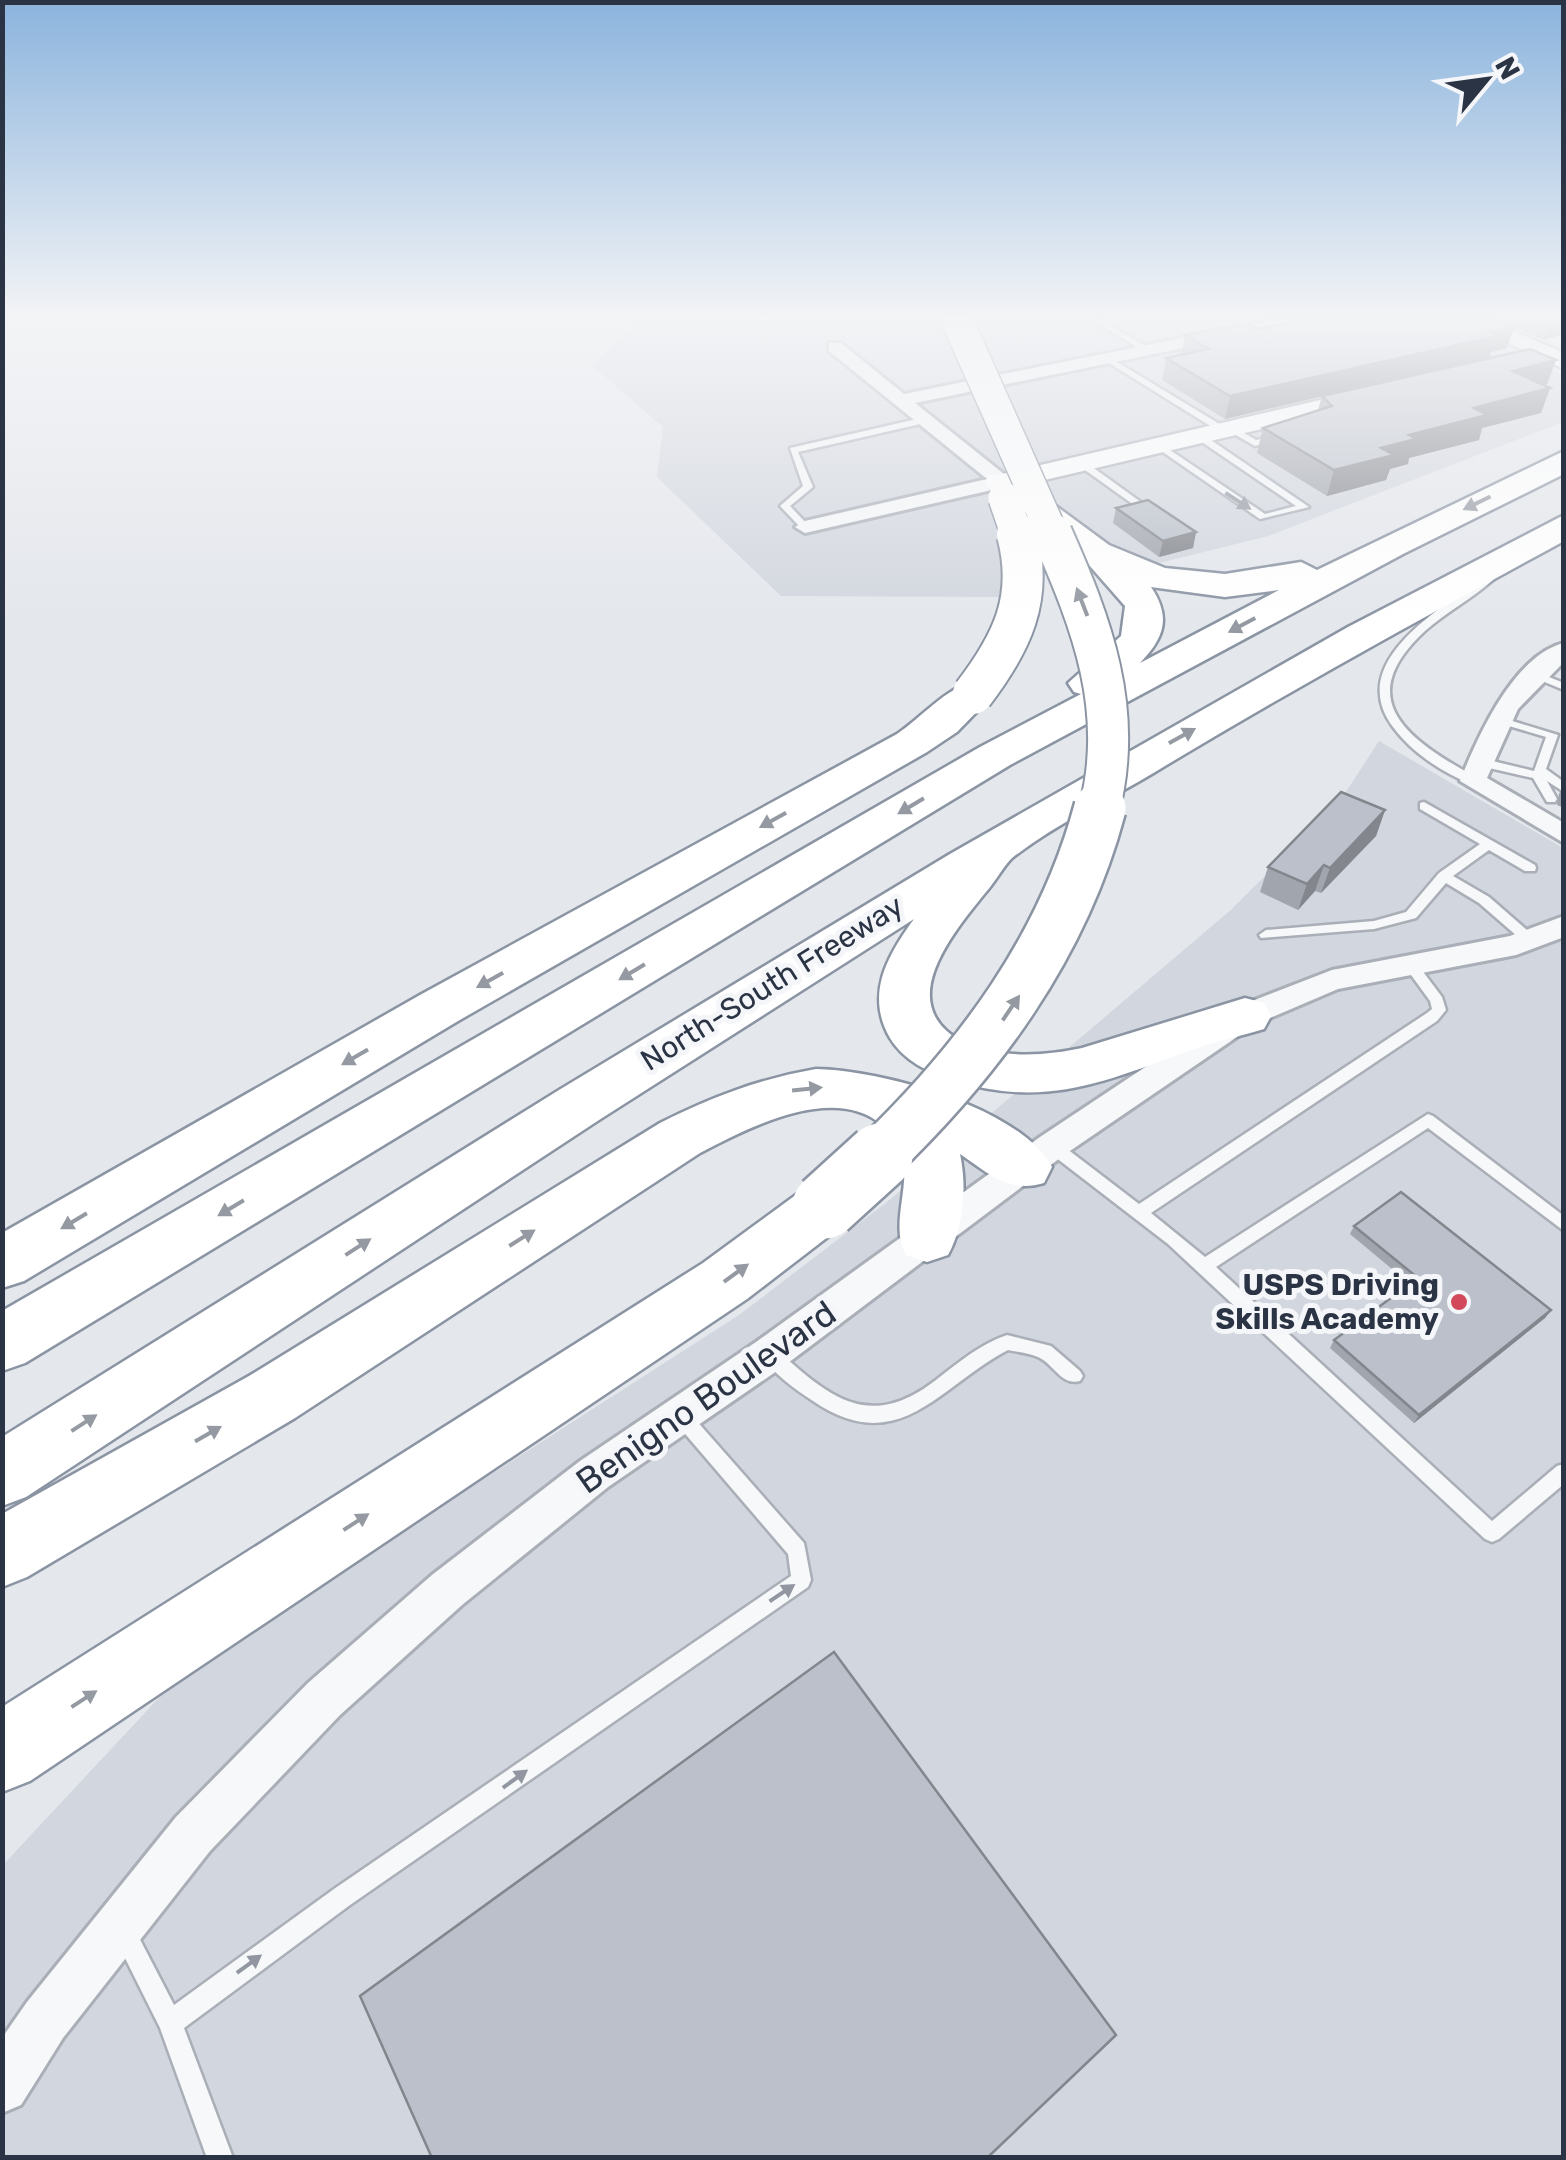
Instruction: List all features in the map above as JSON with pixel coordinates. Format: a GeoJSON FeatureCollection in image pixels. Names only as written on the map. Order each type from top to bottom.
{"type":"FeatureCollection","features":[{"type":"Feature","properties":{"kind":"highway"},"geometry":{"type":"LineString","coordinates":[[2,1263],[439,1008],[942,723],[972,694],[1002,655],[1024,596],[1026,565],[1017,530],[972,421]]}},
{"type":"Feature","properties":{"kind":"highway"},"geometry":{"type":"LineString","coordinates":[[2,1752],[691,1304],[825,1206],[915,1123],[986,1044],[1011,1008],[1069,902],[1106,781],[1109,708],[1088,617],[1001,421]]}},
{"type":"Feature","properties":{"kind":"highway"},"geometry":{"type":"LineString","coordinates":[[2,1344],[995,756],[1390,546],[1564,461]]}},
{"type":"Feature","properties":{"kind":"highway"},"geometry":{"type":"LineString","coordinates":[[995,756],[1111,664],[1143,634],[1146,616],[1138,596],[1080,540],[1002,482]]}},
{"type":"Feature","properties":{"kind":"highway","name":"North-South Freeway"},"geometry":{"type":"LineString","coordinates":[[2,1475],[715,1017],[1006,838],[1263,690],[1564,527]]}},
{"type":"Feature","properties":{"kind":"highway"},"geometry":{"type":"LineString","coordinates":[[1080,540],[1146,575],[1216,588],[1264,583],[1390,546]]}},
{"type":"Feature","properties":{"kind":"highway"},"geometry":{"type":"LineString","coordinates":[[1006,838],[961,891],[908,974],[904,1000],[909,1021],[1038,1156]]}},
{"type":"Feature","properties":{"kind":"highway"},"geometry":{"type":"LineString","coordinates":[[939,1055],[1001,1073],[1059,1073],[1124,1057],[1157,1042],[1245,1016]]}},
{"type":"Feature","properties":{"kind":"highway"},"geometry":{"type":"LineString","coordinates":[[2,1553],[272,1397],[718,1116],[784,1092],[836,1087],[878,1093],[1038,1156]]}},
{"type":"Feature","properties":{"kind":"highway"},"geometry":{"type":"LineString","coordinates":[[878,1093],[921,1126],[929,1144],[933,1198],[927,1238]]}},
{"type":"Feature","properties":{"kind":"main road"},"geometry":{"type":"LineString","coordinates":[[1002,482],[1218,432],[1305,421]]}},
{"type":"Feature","properties":{"kind":"street"},"geometry":{"type":"LineString","coordinates":[[927,421],[1002,482]]}},
{"type":"Feature","properties":{"kind":"street"},"geometry":{"type":"LineString","coordinates":[[805,527],[1002,482]]}},
{"type":"Feature","properties":{"kind":"street"},"geometry":{"type":"LineString","coordinates":[[1564,650],[1534,674],[1496,719],[1476,771],[1564,836]]}},
{"type":"Feature","properties":{"kind":"street","name":"Benigno Boulevard"},"geometry":{"type":"LineString","coordinates":[[2,2086],[45,2020],[194,1834],[324,1699],[462,1578],[594,1474],[770,1354],[1038,1156],[1245,1016],[1332,980],[1530,940],[1564,926]]}},
{"type":"Feature","properties":{"kind":"lane"},"geometry":{"type":"LineString","coordinates":[[805,527],[786,506],[808,487],[793,450],[922,421]]}},
{"type":"Feature","properties":{"kind":"lane"},"geometry":{"type":"LineString","coordinates":[[1158,446],[1263,517],[1304,507],[1201,421]]}},
{"type":"Feature","properties":{"kind":"lane"},"geometry":{"type":"LineString","coordinates":[[1081,464],[1161,520]]}},
{"type":"Feature","properties":{"kind":"lane"},"geometry":{"type":"LineString","coordinates":[[1564,527],[1424,627],[1400,650],[1388,670],[1384,702],[1398,728],[1416,746],[1476,771],[1540,769],[1564,774]]}},
{"type":"Feature","properties":{"kind":"lane"},"geometry":{"type":"LineString","coordinates":[[1534,674],[1564,687]]}},
{"type":"Feature","properties":{"kind":"lane"},"geometry":{"type":"LineString","coordinates":[[1496,719],[1555,739],[1564,750]]}},
{"type":"Feature","properties":{"kind":"lane"},"geometry":{"type":"LineString","coordinates":[[1551,799],[1540,769],[1555,739]]}},
{"type":"Feature","properties":{"kind":"lane"},"geometry":{"type":"LineString","coordinates":[[1540,769],[1564,788]]}},
{"type":"Feature","properties":{"kind":"lane"},"geometry":{"type":"LineString","coordinates":[[1424,806],[1530,868]]}},
{"type":"Feature","properties":{"kind":"lane"},"geometry":{"type":"LineString","coordinates":[[1266,935],[1411,915],[1444,876],[1489,844]]}},
{"type":"Feature","properties":{"kind":"lane"},"geometry":{"type":"LineString","coordinates":[[1444,876],[1484,900],[1530,940]]}},
{"type":"Feature","properties":{"kind":"lane"},"geometry":{"type":"LineString","coordinates":[[1141,1211],[1432,1017],[1439,1010],[1438,1000],[1410,964]]}},
{"type":"Feature","properties":{"kind":"lane"},"geometry":{"type":"LineString","coordinates":[[1205,1266],[1428,1120],[1564,1225]]}},
{"type":"Feature","properties":{"kind":"lane"},"geometry":{"type":"LineString","coordinates":[[1038,1156],[1141,1211],[1492,1534],[1564,1472]]}},
{"type":"Feature","properties":{"kind":"lane"},"geometry":{"type":"LineString","coordinates":[[770,1354],[823,1400],[849,1413],[866,1416],[908,1410],[1007,1342],[1045,1351],[1074,1376]]}},
{"type":"Feature","properties":{"kind":"lane"},"geometry":{"type":"LineString","coordinates":[[170,2023],[342,1897],[430,1840],[801,1580],[797,1550],[681,1416]]}},
{"type":"Feature","properties":{"kind":"lane"},"geometry":{"type":"LineString","coordinates":[[121,1926],[170,2023],[220,2158]]}},
{"type":"Feature","properties":{"kind":"shaded area"},"geometry":{"type":"Polygon","coordinates":[[[656,421],[1563,421],[1268,536],[1119,573],[1063,530],[1005,571],[1001,597],[781,596],[657,477],[663,427],[656,421]]]}},
{"type":"Feature","properties":{"kind":"shaded area"},"geometry":{"type":"Polygon","coordinates":[[[1379,741],[1563,848],[1563,2157],[3,2157],[2,1866],[182,1673],[739,1315],[887,1202],[1232,909],[1342,798],[1379,741]]]}},
{"type":"Feature","properties":{"kind":"building"},"geometry":{"type":"Polygon","coordinates":[[[1286,421],[1464,421],[1409,435],[1416,439],[1381,448],[1394,455],[1334,470],[1263,428],[1286,421]]]}},
{"type":"Feature","properties":{"kind":"building"},"geometry":{"type":"Polygon","coordinates":[[[1148,500],[1196,532],[1163,541],[1116,508],[1148,500]]]}},
{"type":"Feature","properties":{"kind":"building"},"geometry":{"type":"Polygon","coordinates":[[[1341,792],[1385,810],[1330,868],[1324,865],[1307,884],[1268,867],[1341,792]]]}},
{"type":"Feature","properties":{"kind":"building","name":"USPS Driving Skills Academy"},"geometry":{"type":"Polygon","coordinates":[[[1401,1192],[1551,1310],[1419,1415],[1334,1340],[1418,1278],[1354,1226],[1401,1192]]]}},
{"type":"Feature","properties":{"kind":"building"},"geometry":{"type":"Polygon","coordinates":[[[834,1652],[1116,2035],[987,2158],[432,2158],[360,1996],[834,1652]]]}},
{"type":"Feature","properties":{"kind":"place","name":"USPS Driving Skills Academy"},"geometry":{"type":"Point","coordinates":[1459,1302]}}]}
